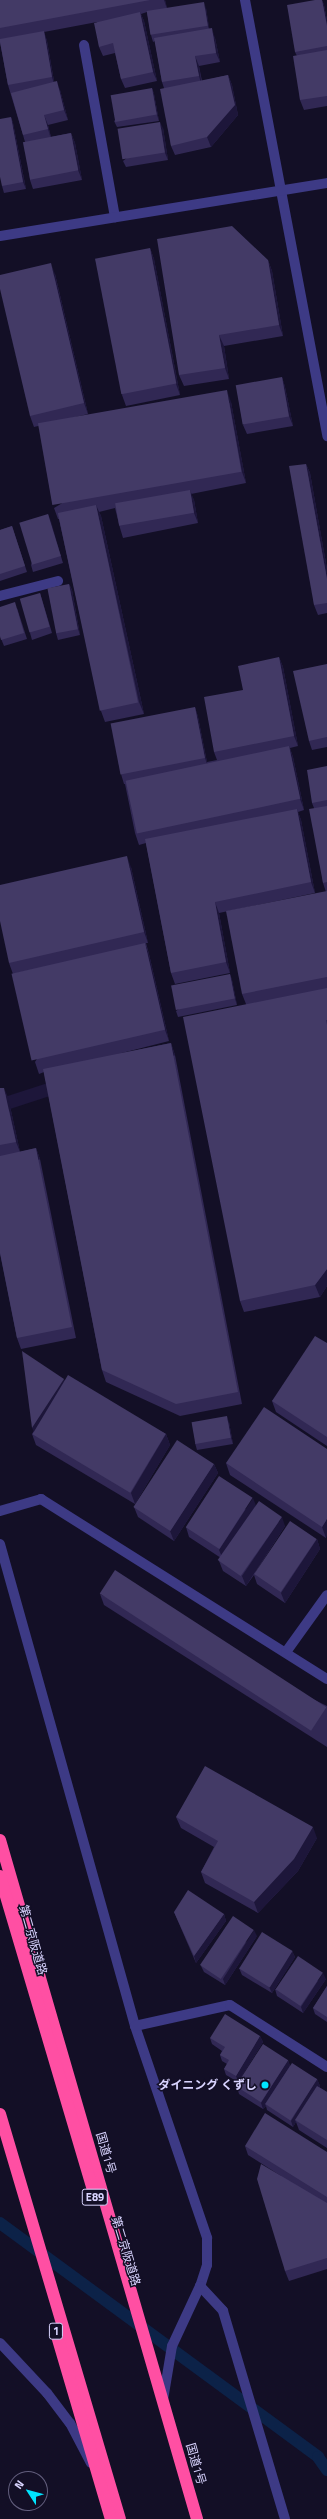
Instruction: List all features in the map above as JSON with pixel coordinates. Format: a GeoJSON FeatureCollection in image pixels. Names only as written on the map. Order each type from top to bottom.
{"type":"FeatureCollection","features":[{"type":"Feature","properties":{"kind":"highway","name":"国道1号"},"geometry":{"type":"LineString","coordinates":[[0,1840],[197,2519]]}},
{"type":"Feature","properties":{"kind":"highway","name":"第二京阪道路"},"geometry":{"type":"LineString","coordinates":[[0,1876],[190,2519]]}},
{"type":"Feature","properties":{"kind":"highway"},"geometry":{"type":"LineString","coordinates":[[0,2114],[120,2519]]}},
{"type":"Feature","properties":{"kind":"highway","name":"1"},"geometry":{"type":"LineString","coordinates":[[0,2143],[111,2519]]}},
{"type":"Feature","properties":{"kind":"street"},"geometry":{"type":"LineString","coordinates":[[245,0],[327,436]]}},
{"type":"Feature","properties":{"kind":"street"},"geometry":{"type":"LineString","coordinates":[[84,45],[115,217]]}},
{"type":"Feature","properties":{"kind":"street"},"geometry":{"type":"LineString","coordinates":[[0,236],[281,192],[327,182]]}},
{"type":"Feature","properties":{"kind":"street"},"geometry":{"type":"LineString","coordinates":[[0,596],[58,581]]}},
{"type":"Feature","properties":{"kind":"street"},"geometry":{"type":"LineString","coordinates":[[0,1511],[41,1499],[327,1679]]}},
{"type":"Feature","properties":{"kind":"street"},"geometry":{"type":"LineString","coordinates":[[0,1544],[135,2026],[207,2238],[207,2265],[200,2286],[172,2346],[163,2400]]}},
{"type":"Feature","properties":{"kind":"street"},"geometry":{"type":"LineString","coordinates":[[286,1652],[327,1595]]}},
{"type":"Feature","properties":{"kind":"street"},"geometry":{"type":"LineString","coordinates":[[135,2026],[230,2005],[327,2067]]}},
{"type":"Feature","properties":{"kind":"street"},"geometry":{"type":"LineString","coordinates":[[200,2286],[223,2311],[285,2519]]}},
{"type":"Feature","properties":{"kind":"street"},"geometry":{"type":"LineString","coordinates":[[0,2343],[17,2359],[66,2417],[98,2477]]}},
{"type":"Feature","properties":{"kind":"building"},"geometry":{"type":"Polygon","coordinates":[[[0,0],[150,0],[0,28],[0,0]]]}},
{"type":"Feature","properties":{"kind":"building"},"geometry":{"type":"Polygon","coordinates":[[[322,0],[327,26],[327,46],[295,52],[287,5],[322,0]]]}},
{"type":"Feature","properties":{"kind":"building"},"geometry":{"type":"Polygon","coordinates":[[[204,2],[208,26],[150,35],[147,11],[204,2]]]}},
{"type":"Feature","properties":{"kind":"building"},"geometry":{"type":"Polygon","coordinates":[[[140,12],[153,72],[121,79],[113,43],[99,47],[94,23],[140,12]]]}},
{"type":"Feature","properties":{"kind":"building"},"geometry":{"type":"Polygon","coordinates":[[[212,28],[216,53],[195,56],[199,76],[162,82],[154,38],[212,28]]]}},
{"type":"Feature","properties":{"kind":"building"},"geometry":{"type":"Polygon","coordinates":[[[44,31],[52,77],[8,85],[0,39],[44,31]]]}},
{"type":"Feature","properties":{"kind":"building"},"geometry":{"type":"Polygon","coordinates":[[[327,50],[327,96],[300,100],[293,56],[327,50]]]}},
{"type":"Feature","properties":{"kind":"building"},"geometry":{"type":"Polygon","coordinates":[[[228,75],[235,105],[207,137],[171,146],[160,89],[228,75]]]}},
{"type":"Feature","properties":{"kind":"building"},"geometry":{"type":"Polygon","coordinates":[[[57,81],[64,110],[44,115],[48,129],[23,135],[11,93],[57,81]]]}},
{"type":"Feature","properties":{"kind":"building"},"geometry":{"type":"Polygon","coordinates":[[[152,88],[157,115],[115,122],[111,95],[152,88]]]}},
{"type":"Feature","properties":{"kind":"building"},"geometry":{"type":"Polygon","coordinates":[[[11,117],[23,182],[2,186],[0,177],[0,119],[11,117]]]}},
{"type":"Feature","properties":{"kind":"building"},"geometry":{"type":"Polygon","coordinates":[[[160,122],[165,153],[122,159],[118,129],[160,122]]]}},
{"type":"Feature","properties":{"kind":"building"},"geometry":{"type":"Polygon","coordinates":[[[71,133],[78,170],[30,180],[23,142],[71,133]]]}},
{"type":"Feature","properties":{"kind":"building"},"geometry":{"type":"Polygon","coordinates":[[[232,226],[268,260],[279,325],[219,335],[225,368],[179,375],[157,239],[232,226]]]}},
{"type":"Feature","properties":{"kind":"building"},"geometry":{"type":"Polygon","coordinates":[[[150,248],[176,383],[121,394],[95,259],[150,248]]]}},
{"type":"Feature","properties":{"kind":"building"},"geometry":{"type":"Polygon","coordinates":[[[51,263],[84,403],[30,416],[0,289],[0,275],[51,263]]]}},
{"type":"Feature","properties":{"kind":"building"},"geometry":{"type":"Polygon","coordinates":[[[282,377],[289,416],[243,425],[236,385],[282,377]]]}},
{"type":"Feature","properties":{"kind":"building"},"geometry":{"type":"Polygon","coordinates":[[[227,390],[241,472],[52,505],[38,423],[227,390]]]}},
{"type":"Feature","properties":{"kind":"building"},"geometry":{"type":"Polygon","coordinates":[[[306,464],[327,579],[327,603],[314,605],[289,466],[306,464]]]}},
{"type":"Feature","properties":{"kind":"building"},"geometry":{"type":"Polygon","coordinates":[[[190,490],[194,513],[119,526],[115,503],[190,490]]]}},
{"type":"Feature","properties":{"kind":"building"},"geometry":{"type":"Polygon","coordinates":[[[96,505],[138,703],[100,711],[58,513],[96,505]]]}},
{"type":"Feature","properties":{"kind":"building"},"geometry":{"type":"Polygon","coordinates":[[[48,514],[61,556],[32,565],[19,523],[48,514]]]}},
{"type":"Feature","properties":{"kind":"building"},"geometry":{"type":"Polygon","coordinates":[[[12,526],[25,566],[0,574],[0,530],[12,526]]]}},
{"type":"Feature","properties":{"kind":"building"},"geometry":{"type":"Polygon","coordinates":[[[69,584],[78,629],[56,633],[47,588],[69,584]]]}},
{"type":"Feature","properties":{"kind":"building"},"geometry":{"type":"Polygon","coordinates":[[[40,593],[50,627],[29,632],[20,599],[40,593]]]}},
{"type":"Feature","properties":{"kind":"building"},"geometry":{"type":"Polygon","coordinates":[[[15,602],[24,633],[1,640],[0,607],[15,602]]]}},
{"type":"Feature","properties":{"kind":"building"},"geometry":{"type":"Polygon","coordinates":[[[279,657],[294,736],[214,752],[204,697],[243,690],[238,666],[279,657]]]}},
{"type":"Feature","properties":{"kind":"building"},"geometry":{"type":"Polygon","coordinates":[[[327,664],[327,737],[309,741],[293,671],[327,664]]]}},
{"type":"Feature","properties":{"kind":"building"},"geometry":{"type":"Polygon","coordinates":[[[195,707],[205,758],[121,774],[111,723],[195,707]]]}},
{"type":"Feature","properties":{"kind":"building"},"geometry":{"type":"Polygon","coordinates":[[[289,746],[300,799],[137,834],[126,781],[289,746]]]}},
{"type":"Feature","properties":{"kind":"building"},"geometry":{"type":"Polygon","coordinates":[[[327,766],[327,800],[312,803],[307,770],[327,766]]]}},
{"type":"Feature","properties":{"kind":"building"},"geometry":{"type":"Polygon","coordinates":[[[327,806],[327,882],[323,883],[309,809],[327,806]]]}},
{"type":"Feature","properties":{"kind":"building"},"geometry":{"type":"Polygon","coordinates":[[[297,809],[311,882],[215,902],[226,962],[171,973],[145,839],[297,809]]]}},
{"type":"Feature","properties":{"kind":"building"},"geometry":{"type":"Polygon","coordinates":[[[127,856],[144,932],[9,963],[0,921],[0,885],[127,856]]]}},
{"type":"Feature","properties":{"kind":"building"},"geometry":{"type":"Polygon","coordinates":[[[327,891],[327,977],[242,994],[226,911],[327,891]]]}},
{"type":"Feature","properties":{"kind":"building"},"geometry":{"type":"Polygon","coordinates":[[[145,943],[165,1030],[32,1061],[12,974],[145,943]]]}},
{"type":"Feature","properties":{"kind":"building"},"geometry":{"type":"Polygon","coordinates":[[[230,974],[235,999],[176,1010],[171,985],[230,974]]]}},
{"type":"Feature","properties":{"kind":"building"},"geometry":{"type":"Polygon","coordinates":[[[327,988],[327,1269],[315,1285],[240,1301],[183,1017],[327,988]]]}},
{"type":"Feature","properties":{"kind":"building"},"geometry":{"type":"Polygon","coordinates":[[[171,1043],[238,1392],[176,1404],[102,1370],[43,1069],[171,1043]]]}},
{"type":"Feature","properties":{"kind":"building"},"geometry":{"type":"Polygon","coordinates":[[[0,1088],[4,1088],[16,1142],[0,1145],[0,1088]]]}},
{"type":"Feature","properties":{"kind":"building"},"geometry":{"type":"Polygon","coordinates":[[[36,1148],[72,1327],[17,1338],[0,1253],[0,1156],[36,1148]]]}},
{"type":"Feature","properties":{"kind":"building"},"geometry":{"type":"Polygon","coordinates":[[[315,1336],[327,1343],[327,1437],[272,1401],[315,1336]]]}},
{"type":"Feature","properties":{"kind":"building"},"geometry":{"type":"Polygon","coordinates":[[[22,1351],[64,1379],[32,1428],[22,1351]]]}},
{"type":"Feature","properties":{"kind":"building"},"geometry":{"type":"Polygon","coordinates":[[[68,1375],[166,1434],[130,1493],[32,1434],[68,1375]]]}},
{"type":"Feature","properties":{"kind":"building"},"geometry":{"type":"Polygon","coordinates":[[[264,1407],[327,1449],[327,1519],[322,1527],[226,1463],[264,1407]]]}},
{"type":"Feature","properties":{"kind":"building"},"geometry":{"type":"Polygon","coordinates":[[[227,1416],[231,1438],[195,1444],[192,1422],[227,1416]]]}},
{"type":"Feature","properties":{"kind":"building"},"geometry":{"type":"Polygon","coordinates":[[[177,1440],[214,1464],[170,1531],[133,1507],[177,1440]]]}},
{"type":"Feature","properties":{"kind":"building"},"geometry":{"type":"Polygon","coordinates":[[[219,1476],[253,1498],[219,1549],[186,1527],[219,1476]]]}},
{"type":"Feature","properties":{"kind":"building"},"geometry":{"type":"Polygon","coordinates":[[[259,1501],[282,1517],[241,1576],[218,1560],[259,1501]]]}},
{"type":"Feature","properties":{"kind":"building"},"geometry":{"type":"Polygon","coordinates":[[[290,1521],[317,1539],[281,1592],[254,1574],[290,1521]]]}},
{"type":"Feature","properties":{"kind":"building"},"geometry":{"type":"Polygon","coordinates":[[[115,1570],[326,1707],[311,1731],[100,1593],[115,1570]]]}},
{"type":"Feature","properties":{"kind":"building"},"geometry":{"type":"Polygon","coordinates":[[[205,1766],[313,1827],[294,1859],[254,1902],[201,1872],[218,1841],[176,1817],[205,1766]]]}},
{"type":"Feature","properties":{"kind":"building"},"geometry":{"type":"Polygon","coordinates":[[[188,1890],[224,1914],[194,1956],[174,1912],[188,1890]]]}},
{"type":"Feature","properties":{"kind":"building"},"geometry":{"type":"Polygon","coordinates":[[[233,1916],[254,1930],[221,1979],[200,1965],[233,1916]]]}},
{"type":"Feature","properties":{"kind":"building"},"geometry":{"type":"Polygon","coordinates":[[[262,1932],[293,1951],[270,1988],[239,1968],[262,1932]]]}},
{"type":"Feature","properties":{"kind":"building"},"geometry":{"type":"Polygon","coordinates":[[[298,1956],[323,1973],[301,2006],[276,1989],[298,1956]]]}},
{"type":"Feature","properties":{"kind":"building"},"geometry":{"type":"Polygon","coordinates":[[[327,1986],[327,2017],[313,2008],[327,1986]]]}},
{"type":"Feature","properties":{"kind":"building"},"geometry":{"type":"Polygon","coordinates":[[[225,2014],[260,2036],[236,2076],[224,2069],[229,2060],[220,2055],[225,2047],[210,2038],[225,2014]]]}},
{"type":"Feature","properties":{"kind":"building"},"geometry":{"type":"Polygon","coordinates":[[[263,2044],[288,2060],[261,2102],[236,2086],[263,2044]]]}},
{"type":"Feature","properties":{"kind":"building"},"geometry":{"type":"Polygon","coordinates":[[[292,2063],[317,2079],[290,2120],[265,2104],[292,2063]]]}},
{"type":"Feature","properties":{"kind":"building"},"geometry":{"type":"Polygon","coordinates":[[[317,2086],[327,2092],[327,2140],[295,2120],[317,2086]]]}},
{"type":"Feature","properties":{"kind":"building"},"geometry":{"type":"Polygon","coordinates":[[[265,2113],[327,2152],[327,2197],[245,2146],[265,2113]]]}},
{"type":"Feature","properties":{"kind":"building"},"geometry":{"type":"Polygon","coordinates":[[[261,2164],[327,2203],[327,2258],[285,2271],[257,2179],[261,2164]]]}},
{"type":"Feature","properties":{"kind":"waterway"},"geometry":{"type":"LineString","coordinates":[[0,2223],[318,2457],[327,2470]]}},
{"type":"Feature","properties":{"kind":"place","name":"ダイニング くずし"},"geometry":{"type":"Point","coordinates":[265,2085]}}]}
